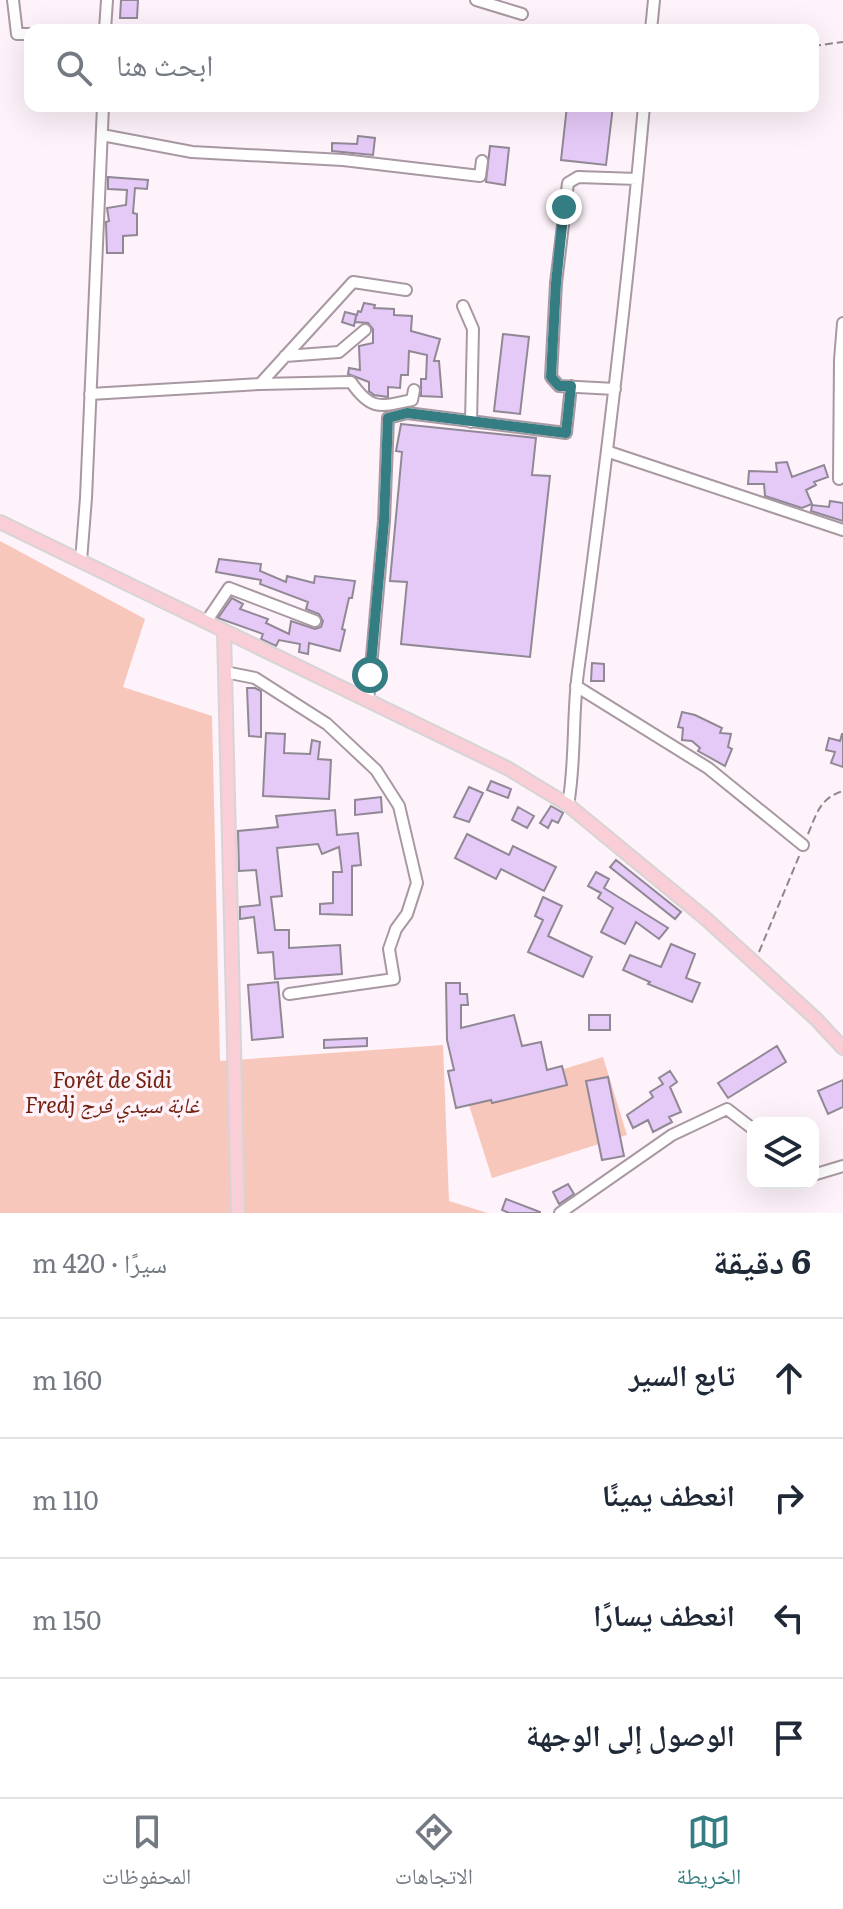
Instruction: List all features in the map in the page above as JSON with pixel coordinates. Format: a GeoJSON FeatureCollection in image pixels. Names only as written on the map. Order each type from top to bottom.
{"type":"FeatureCollection","features":[{"type":"Feature","properties":{"kind":"main road"},"geometry":{"type":"LineString","coordinates":[[0,522],[509,769],[568,805],[705,918],[816,1019],[843,1048]]}},
{"type":"Feature","properties":{"kind":"main road"},"geometry":{"type":"LineString","coordinates":[[224,631],[238,1213]]}},
{"type":"Feature","properties":{"kind":"street"},"geometry":{"type":"LineString","coordinates":[[13,0],[17,34],[24,34]]}},
{"type":"Feature","properties":{"kind":"street"},"geometry":{"type":"LineString","coordinates":[[105,24],[107,0]]}},
{"type":"Feature","properties":{"kind":"street"},"geometry":{"type":"LineString","coordinates":[[476,0],[522,14]]}},
{"type":"Feature","properties":{"kind":"street"},"geometry":{"type":"LineString","coordinates":[[652,24],[654,0]]}},
{"type":"Feature","properties":{"kind":"street"},"geometry":{"type":"LineString","coordinates":[[81,561],[103,112]]}},
{"type":"Feature","properties":{"kind":"street"},"geometry":{"type":"LineString","coordinates":[[568,805],[574,772],[576,686],[609,452],[643,112]]}},
{"type":"Feature","properties":{"kind":"street"},"geometry":{"type":"LineString","coordinates":[[102,135],[192,152],[343,160],[480,176],[482,161]]}},
{"type":"Feature","properties":{"kind":"street"},"geometry":{"type":"LineString","coordinates":[[615,389],[559,386],[551,377],[556,283],[568,183],[578,177],[637,179]]}},
{"type":"Feature","properties":{"kind":"street"},"geometry":{"type":"LineString","coordinates":[[260,384],[353,282],[406,290]]}},
{"type":"Feature","properties":{"kind":"street"},"geometry":{"type":"LineString","coordinates":[[463,306],[473,329],[471,422]]}},
{"type":"Feature","properties":{"kind":"street"},"geometry":{"type":"LineString","coordinates":[[839,479],[843,323]]}},
{"type":"Feature","properties":{"kind":"street"},"geometry":{"type":"LineString","coordinates":[[285,356],[339,352],[365,330]]}},
{"type":"Feature","properties":{"kind":"street"},"geometry":{"type":"LineString","coordinates":[[90,394],[351,382],[364,400],[372,405],[387,405],[412,400],[414,390]]}},
{"type":"Feature","properties":{"kind":"street"},"geometry":{"type":"LineString","coordinates":[[368,701],[384,521],[388,418],[407,413],[566,433],[571,386]]}},
{"type":"Feature","properties":{"kind":"street"},"geometry":{"type":"LineString","coordinates":[[609,452],[843,530]]}},
{"type":"Feature","properties":{"kind":"street"},"geometry":{"type":"LineString","coordinates":[[206,622],[229,588],[315,621]]}},
{"type":"Feature","properties":{"kind":"street"},"geometry":{"type":"LineString","coordinates":[[225,672],[255,678],[327,724],[376,770],[399,806],[417,883],[407,914],[396,929],[389,949],[394,979],[289,994]]}},
{"type":"Feature","properties":{"kind":"street"},"geometry":{"type":"LineString","coordinates":[[576,686],[708,768],[803,845]]}},
{"type":"Feature","properties":{"kind":"street"},"geometry":{"type":"LineString","coordinates":[[560,1213],[672,1135],[727,1109],[747,1124]]}},
{"type":"Feature","properties":{"kind":"street"},"geometry":{"type":"LineString","coordinates":[[819,1173],[843,1166]]}},
{"type":"Feature","properties":{"kind":"path"},"geometry":{"type":"LineString","coordinates":[[819,45],[843,42]]}},
{"type":"Feature","properties":{"kind":"path"},"geometry":{"type":"LineString","coordinates":[[755,963],[818,810],[829,795],[843,791]]}},
{"type":"Feature","properties":{"kind":"green space","name":"Forêt de Sidi Fredj غابة سيدي فرج"},"geometry":{"type":"Polygon","coordinates":[[[0,541],[145,619],[123,687],[212,716],[220,1061],[443,1045],[449,1201],[488,1213],[0,1213],[0,541]]]}},
{"type":"Feature","properties":{"kind":"green space"},"geometry":{"type":"Polygon","coordinates":[[[603,1057],[627,1135],[492,1178],[467,1099],[603,1057]]]}},
{"type":"Feature","properties":{"kind":"building"},"geometry":{"type":"Polygon","coordinates":[[[121,0],[138,0],[137,18],[120,18],[121,0]]]}},
{"type":"Feature","properties":{"kind":"building"},"geometry":{"type":"Polygon","coordinates":[[[566,112],[612,112],[606,165],[561,160],[566,112]]]}},
{"type":"Feature","properties":{"kind":"building"},"geometry":{"type":"Polygon","coordinates":[[[358,136],[375,138],[373,155],[332,151],[332,143],[357,144],[358,136]]]}},
{"type":"Feature","properties":{"kind":"building"},"geometry":{"type":"Polygon","coordinates":[[[490,146],[509,148],[505,185],[486,182],[490,146]]]}},
{"type":"Feature","properties":{"kind":"building"},"geometry":{"type":"Polygon","coordinates":[[[108,177],[148,180],[147,189],[135,188],[133,213],[137,214],[137,235],[123,236],[123,253],[107,253],[106,222],[109,221],[107,208],[126,205],[127,190],[108,189],[108,177]]]}},
{"type":"Feature","properties":{"kind":"building"},"geometry":{"type":"Polygon","coordinates":[[[364,303],[375,305],[374,308],[394,309],[394,315],[412,316],[411,331],[440,339],[434,361],[439,361],[442,397],[421,396],[421,379],[426,379],[427,355],[409,351],[408,375],[401,375],[400,388],[388,387],[388,397],[374,395],[369,391],[369,382],[348,374],[349,368],[360,370],[359,346],[373,343],[373,329],[368,323],[355,322],[356,316],[354,326],[342,322],[345,312],[357,315],[364,303]]]}},
{"type":"Feature","properties":{"kind":"building"},"geometry":{"type":"Polygon","coordinates":[[[503,334],[529,337],[520,414],[494,411],[503,334]]]}},
{"type":"Feature","properties":{"kind":"building"},"geometry":{"type":"Polygon","coordinates":[[[401,424],[536,438],[532,475],[550,476],[530,657],[401,644],[407,582],[390,581],[402,452],[396,451],[401,424]]]}},
{"type":"Feature","properties":{"kind":"building"},"geometry":{"type":"Polygon","coordinates":[[[787,462],[792,477],[824,465],[828,477],[814,482],[816,485],[806,490],[812,504],[802,508],[765,496],[764,484],[748,484],[749,471],[777,472],[776,463],[787,462]]]}},
{"type":"Feature","properties":{"kind":"building"},"geometry":{"type":"Polygon","coordinates":[[[830,501],[843,503],[843,521],[811,511],[812,505],[829,507],[830,501]]]}},
{"type":"Feature","properties":{"kind":"building"},"geometry":{"type":"Polygon","coordinates":[[[219,559],[261,564],[260,571],[286,582],[287,576],[314,583],[315,576],[355,581],[342,629],[345,630],[340,651],[309,643],[308,654],[299,652],[300,644],[279,640],[276,646],[261,639],[263,634],[218,618],[232,598],[243,604],[240,609],[268,619],[266,623],[289,634],[291,621],[315,629],[321,627],[323,621],[319,614],[306,609],[308,602],[260,584],[261,580],[216,572],[219,559]]]}},
{"type":"Feature","properties":{"kind":"building"},"geometry":{"type":"Polygon","coordinates":[[[592,663],[604,664],[604,681],[591,681],[592,663]]]}},
{"type":"Feature","properties":{"kind":"building"},"geometry":{"type":"Polygon","coordinates":[[[247,688],[261,691],[261,737],[249,736],[247,688]]]}},
{"type":"Feature","properties":{"kind":"building"},"geometry":{"type":"Polygon","coordinates":[[[682,712],[722,728],[720,733],[731,734],[728,747],[732,749],[725,766],[698,751],[700,748],[692,741],[682,740],[683,728],[678,727],[682,712]]]}},
{"type":"Feature","properties":{"kind":"building"},"geometry":{"type":"Polygon","coordinates":[[[266,733],[285,734],[284,753],[310,754],[312,740],[320,742],[318,759],[331,760],[329,799],[263,796],[266,733]]]}},
{"type":"Feature","properties":{"kind":"building"},"geometry":{"type":"Polygon","coordinates":[[[842,734],[843,767],[831,763],[835,752],[826,750],[829,738],[840,741],[842,734]]]}},
{"type":"Feature","properties":{"kind":"building"},"geometry":{"type":"Polygon","coordinates":[[[491,781],[511,789],[508,798],[487,790],[491,781]]]}},
{"type":"Feature","properties":{"kind":"building"},"geometry":{"type":"Polygon","coordinates":[[[469,787],[483,793],[469,822],[454,817],[469,787]]]}},
{"type":"Feature","properties":{"kind":"building"},"geometry":{"type":"Polygon","coordinates":[[[381,797],[382,812],[355,815],[355,800],[381,797]]]}},
{"type":"Feature","properties":{"kind":"building"},"geometry":{"type":"Polygon","coordinates":[[[551,806],[563,813],[558,823],[552,820],[548,828],[540,823],[551,806]]]}},
{"type":"Feature","properties":{"kind":"building"},"geometry":{"type":"Polygon","coordinates":[[[518,807],[534,816],[527,828],[512,820],[518,807]]]}},
{"type":"Feature","properties":{"kind":"building"},"geometry":{"type":"Polygon","coordinates":[[[335,810],[337,835],[358,833],[361,865],[352,866],[352,915],[320,914],[320,904],[333,903],[333,872],[342,872],[339,847],[322,854],[318,844],[277,848],[282,896],[271,897],[275,930],[289,930],[289,948],[340,945],[342,974],[275,979],[273,952],[258,953],[254,917],[240,919],[240,907],[260,905],[256,870],[239,871],[238,831],[278,827],[276,816],[335,810]]]}},
{"type":"Feature","properties":{"kind":"building"},"geometry":{"type":"Polygon","coordinates":[[[467,834],[509,855],[513,846],[556,867],[544,891],[501,869],[496,879],[455,858],[467,834]]]}},
{"type":"Feature","properties":{"kind":"building"},"geometry":{"type":"Polygon","coordinates":[[[616,860],[681,912],[675,919],[610,867],[616,860]]]}},
{"type":"Feature","properties":{"kind":"building"},"geometry":{"type":"Polygon","coordinates":[[[596,872],[609,879],[604,888],[668,928],[659,939],[636,922],[625,944],[601,932],[613,908],[598,898],[601,893],[588,886],[596,872]]]}},
{"type":"Feature","properties":{"kind":"building"},"geometry":{"type":"Polygon","coordinates":[[[543,897],[562,906],[548,936],[592,957],[583,977],[528,952],[543,920],[535,916],[543,897]]]}},
{"type":"Feature","properties":{"kind":"building"},"geometry":{"type":"Polygon","coordinates":[[[671,944],[695,954],[686,978],[700,983],[692,1002],[623,970],[630,955],[661,967],[671,944]]]}},
{"type":"Feature","properties":{"kind":"building"},"geometry":{"type":"Polygon","coordinates":[[[278,982],[283,1037],[252,1040],[248,985],[278,982]]]}},
{"type":"Feature","properties":{"kind":"building"},"geometry":{"type":"Polygon","coordinates":[[[446,983],[460,983],[460,994],[467,994],[468,1005],[461,1005],[461,1028],[514,1015],[522,1046],[541,1042],[547,1070],[562,1066],[567,1085],[492,1103],[491,1100],[456,1108],[448,1071],[454,1070],[447,1040],[446,983]]]}},
{"type":"Feature","properties":{"kind":"building"},"geometry":{"type":"Polygon","coordinates":[[[589,1015],[610,1015],[610,1030],[589,1030],[589,1015]]]}},
{"type":"Feature","properties":{"kind":"building"},"geometry":{"type":"Polygon","coordinates":[[[367,1038],[367,1046],[324,1048],[324,1040],[367,1038]]]}},
{"type":"Feature","properties":{"kind":"building"},"geometry":{"type":"Polygon","coordinates":[[[777,1046],[786,1062],[728,1098],[718,1083],[777,1046]]]}},
{"type":"Feature","properties":{"kind":"building"},"geometry":{"type":"Polygon","coordinates":[[[670,1071],[677,1082],[670,1087],[681,1112],[669,1117],[672,1122],[653,1132],[648,1120],[633,1128],[627,1115],[653,1097],[650,1092],[663,1084],[659,1078],[670,1071]]]}},
{"type":"Feature","properties":{"kind":"building"},"geometry":{"type":"Polygon","coordinates":[[[608,1077],[624,1156],[602,1160],[586,1081],[608,1077]]]}},
{"type":"Feature","properties":{"kind":"building"},"geometry":{"type":"Polygon","coordinates":[[[843,1080],[843,1107],[828,1114],[818,1091],[843,1080]]]}},
{"type":"Feature","properties":{"kind":"building"},"geometry":{"type":"Polygon","coordinates":[[[568,1184],[574,1194],[559,1204],[553,1192],[568,1184]]]}},
{"type":"Feature","properties":{"kind":"building"},"geometry":{"type":"Polygon","coordinates":[[[506,1199],[540,1213],[509,1213],[502,1210],[506,1199]]]}},
{"type":"Feature","properties":{"kind":"route"},"geometry":{"type":"LineString","coordinates":[[370,675],[384,521],[388,418],[407,413],[566,433],[571,386],[559,386],[551,377],[564,207]]}}]}
